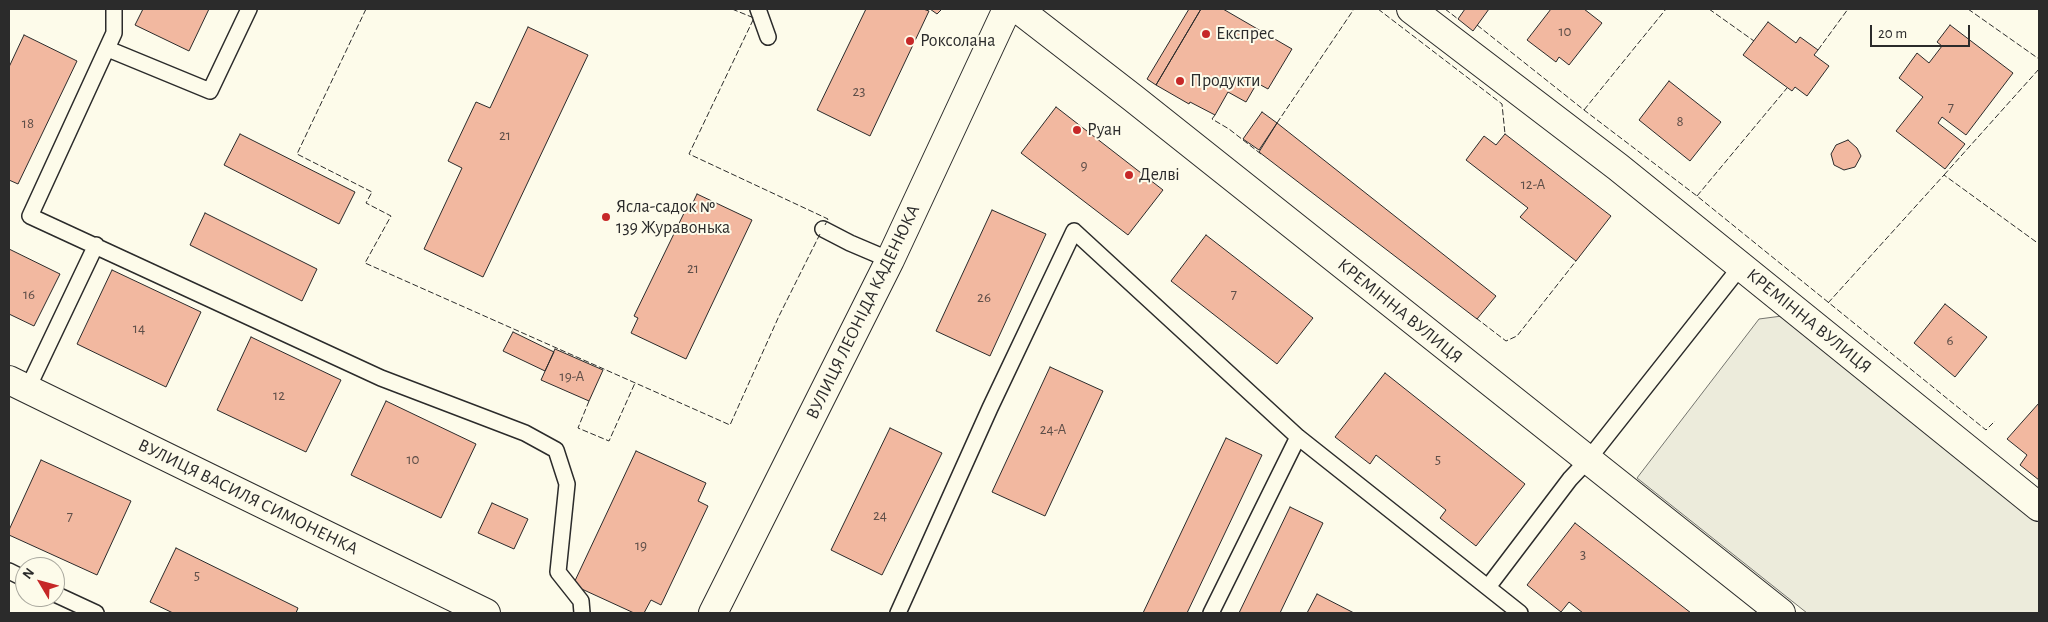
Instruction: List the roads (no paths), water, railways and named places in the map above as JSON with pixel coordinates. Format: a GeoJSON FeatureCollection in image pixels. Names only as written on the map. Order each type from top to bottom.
{"type":"FeatureCollection","features":[{"type":"Feature","properties":{"kind":"street","name":"ВУЛИЦЯ ЛЕОНІДА КАДЕНЮКА"},"geometry":{"type":"LineString","coordinates":[[713,613],[890,260],[1007,9]]}},
{"type":"Feature","properties":{"kind":"street","name":"КРЕМІННА ВУЛИЦЯ"},"geometry":{"type":"LineString","coordinates":[[1018,9],[1133,98],[1780,613]]}},
{"type":"Feature","properties":{"kind":"street","name":"КРЕМІННА ВУЛИЦЯ"},"geometry":{"type":"LineString","coordinates":[[1411,9],[1618,167],[2039,507]]}},
{"type":"Feature","properties":{"kind":"street","name":"ВУЛИЦЯ ВАСИЛЯ СИМОНЕНКА"},"geometry":{"type":"LineString","coordinates":[[18,385],[486,613]]}},
{"type":"Feature","properties":{"kind":"lane"},"geometry":{"type":"LineString","coordinates":[[114,9],[114,33],[108,48],[30,216],[381,378],[525,432],[556,450],[567,484],[558,572],[581,601],[582,613]]}},
{"type":"Feature","properties":{"kind":"lane"},"geometry":{"type":"LineString","coordinates":[[108,48],[210,91],[249,9]]}},
{"type":"Feature","properties":{"kind":"lane"},"geometry":{"type":"LineString","coordinates":[[758,9],[768,37]]}},
{"type":"Feature","properties":{"kind":"lane"},"geometry":{"type":"LineString","coordinates":[[823,229],[890,260]]}},
{"type":"Feature","properties":{"kind":"lane"},"geometry":{"type":"LineString","coordinates":[[898,613],[990,408],[1074,231],[1298,437],[1520,613]]}},
{"type":"Feature","properties":{"kind":"lane"},"geometry":{"type":"LineString","coordinates":[[18,385],[96,245]]}},
{"type":"Feature","properties":{"kind":"lane"},"geometry":{"type":"LineString","coordinates":[[1488,587],[1570,479],[1587,461],[1741,266]]}},
{"type":"Feature","properties":{"kind":"lane"},"geometry":{"type":"LineString","coordinates":[[1211,613],[1298,437]]}},
{"type":"Feature","properties":{"kind":"lane"},"geometry":{"type":"LineString","coordinates":[[65,599],[96,613]]}},
{"type":"Feature","properties":{"kind":"place","name":"Експрес"},"geometry":{"type":"Point","coordinates":[1206,34]}},
{"type":"Feature","properties":{"kind":"place","name":"Роксолана"},"geometry":{"type":"Point","coordinates":[910,41]}},
{"type":"Feature","properties":{"kind":"place","name":"Продукти"},"geometry":{"type":"Point","coordinates":[1180,81]}},
{"type":"Feature","properties":{"kind":"place","name":"Руан"},"geometry":{"type":"Point","coordinates":[1077,130]}},
{"type":"Feature","properties":{"kind":"place","name":"Делві"},"geometry":{"type":"Point","coordinates":[1129,175]}},
{"type":"Feature","properties":{"kind":"place","name":"Ясла-садок № 139 Журавонька"},"geometry":{"type":"Point","coordinates":[606,217]}}]}
